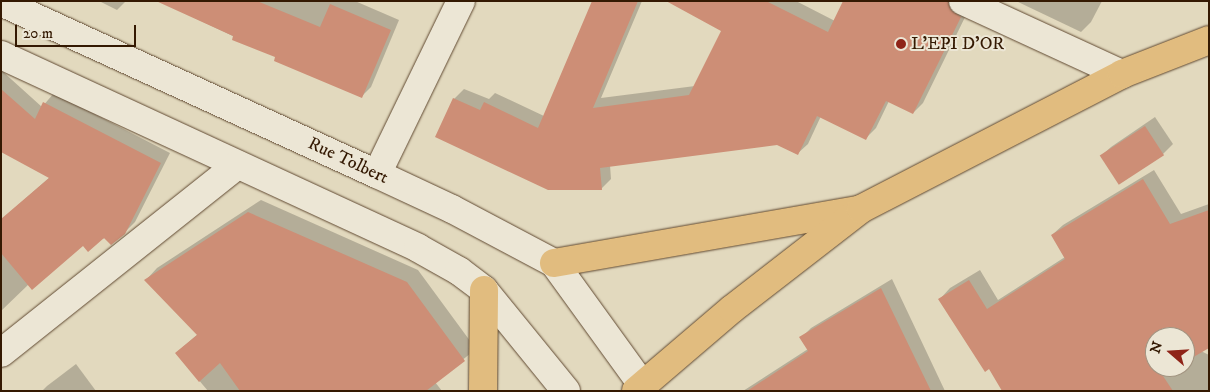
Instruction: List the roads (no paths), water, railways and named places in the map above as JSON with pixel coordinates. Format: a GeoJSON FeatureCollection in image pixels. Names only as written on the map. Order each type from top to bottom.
{"type":"FeatureCollection","features":[{"type":"Feature","properties":{"kind":"main road"},"geometry":{"type":"LineString","coordinates":[[641,389],[732,309],[861,209],[1122,74],[1209,40]]}},
{"type":"Feature","properties":{"kind":"main road"},"geometry":{"type":"LineString","coordinates":[[554,263],[861,209]]}},
{"type":"Feature","properties":{"kind":"main road"},"geometry":{"type":"LineString","coordinates":[[483,391],[484,290]]}},
{"type":"Feature","properties":{"kind":"street"},"geometry":{"type":"LineString","coordinates":[[377,174],[461,1]]}},
{"type":"Feature","properties":{"kind":"street"},"geometry":{"type":"LineString","coordinates":[[963,1],[1122,74]]}},
{"type":"Feature","properties":{"kind":"street","name":"Rue Tolbert"},"geometry":{"type":"LineString","coordinates":[[1,2],[452,209],[554,263],[641,389]]}},
{"type":"Feature","properties":{"kind":"street"},"geometry":{"type":"LineString","coordinates":[[1,55],[418,248],[459,271],[484,290],[566,391]]}},
{"type":"Feature","properties":{"kind":"street"},"geometry":{"type":"LineString","coordinates":[[1,353],[237,165]]}},
{"type":"Feature","properties":{"kind":"place","name":"L'EPI D'OR"},"geometry":{"type":"Point","coordinates":[901,44]}}]}
